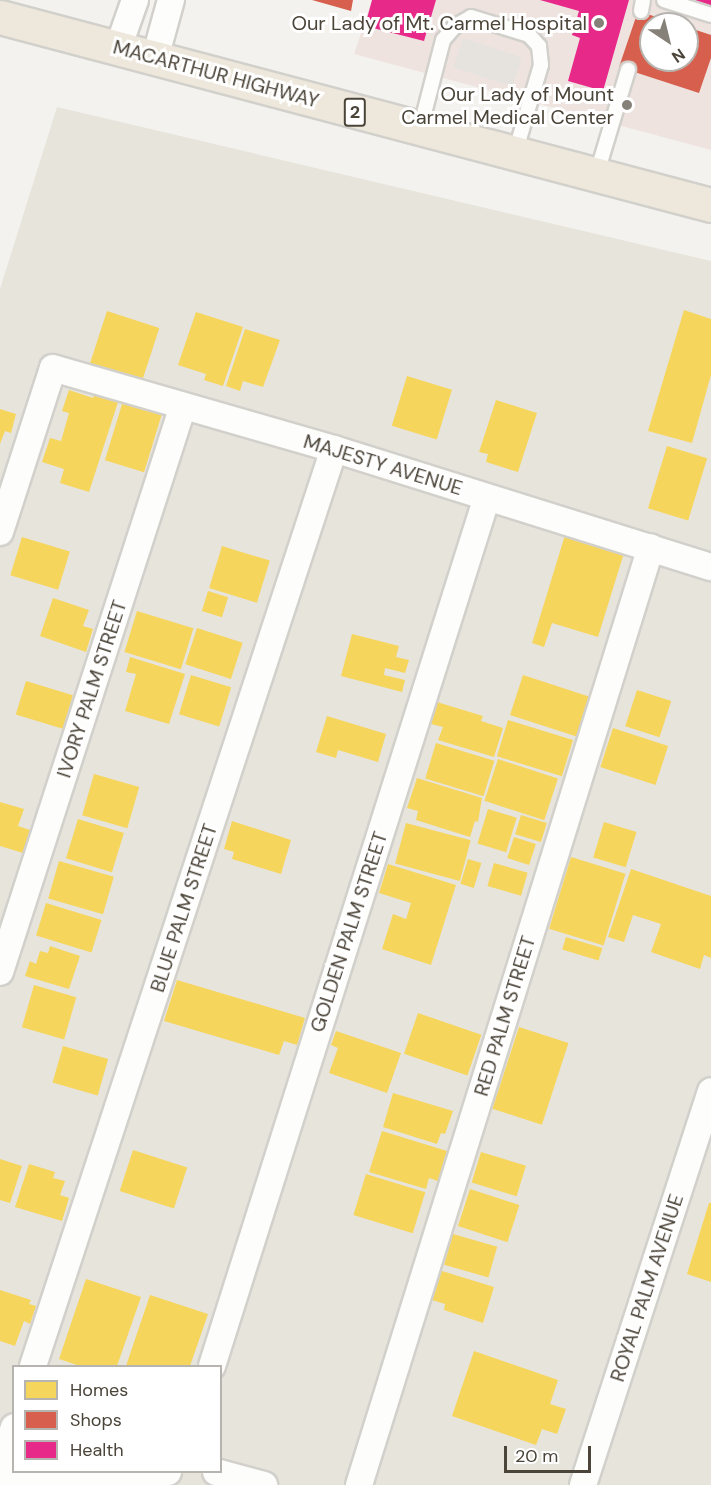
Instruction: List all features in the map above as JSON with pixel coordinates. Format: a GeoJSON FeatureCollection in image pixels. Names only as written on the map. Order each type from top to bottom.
{"type":"FeatureCollection","features":[{"type":"Feature","properties":{"kind":"highway","name":"MACARTHUR HIGHWAY"},"geometry":{"type":"LineString","coordinates":[[0,17],[711,205]]}},
{"type":"Feature","properties":{"kind":"street"},"geometry":{"type":"LineString","coordinates":[[118,48],[135,0]]}},
{"type":"Feature","properties":{"kind":"street"},"geometry":{"type":"LineString","coordinates":[[155,58],[171,0]]}},
{"type":"Feature","properties":{"kind":"street","name":"MAJESTY AVENUE"},"geometry":{"type":"LineString","coordinates":[[0,532],[53,368],[334,449],[711,567]]}},
{"type":"Feature","properties":{"kind":"street","name":"IVORY PALM STREET"},"geometry":{"type":"LineString","coordinates":[[0,972],[183,406]]}},
{"type":"Feature","properties":{"kind":"street","name":"BLUE PALM STREET"},"geometry":{"type":"LineString","coordinates":[[33,1365],[334,449]]}},
{"type":"Feature","properties":{"kind":"street","name":"GOLDEN PALM STREET"},"geometry":{"type":"LineString","coordinates":[[212,1365],[487,497]]}},
{"type":"Feature","properties":{"kind":"street","name":"RED PALM STREET"},"geometry":{"type":"LineString","coordinates":[[359,1485],[651,547]]}},
{"type":"Feature","properties":{"kind":"street","name":"ROYAL PALM AVENUE"},"geometry":{"type":"LineString","coordinates":[[584,1485],[711,1091]]}},
{"type":"Feature","properties":{"kind":"street"},"geometry":{"type":"LineString","coordinates":[[0,1468],[12,1433]]}},
{"type":"Feature","properties":{"kind":"street"},"geometry":{"type":"LineString","coordinates":[[80,1485],[161,1473]]}},
{"type":"Feature","properties":{"kind":"street"},"geometry":{"type":"LineString","coordinates":[[220,1473],[264,1485]]}},
{"type":"Feature","properties":{"kind":"street"},"geometry":{"type":"LineString","coordinates":[[0,1484],[71,1485]]}},
{"type":"Feature","properties":{"kind":"lane"},"geometry":{"type":"LineString","coordinates":[[664,0],[711,15]]}},
{"type":"Feature","properties":{"kind":"lane"},"geometry":{"type":"LineString","coordinates":[[420,129],[443,40],[455,26],[471,17],[529,35],[539,46],[541,65],[516,153]]}},
{"type":"Feature","properties":{"kind":"lane"},"geometry":{"type":"LineString","coordinates":[[596,176],[628,70]]}},
{"type":"Feature","properties":{"kind":"shaded area","name":"Our Lady of Mount Carmel Medical Center"},"geometry":{"type":"Polygon","coordinates":[[[372,0],[711,0],[711,150],[354,54],[372,0]]]}},
{"type":"Feature","properties":{"kind":"shaded area"},"geometry":{"type":"Polygon","coordinates":[[[463,38],[522,57],[512,87],[453,67],[463,38]]]}},
{"type":"Feature","properties":{"kind":"shaded area"},"geometry":{"type":"Polygon","coordinates":[[[57,107],[711,261],[711,1485],[0,1485],[0,289],[57,107]]]}},
{"type":"Feature","properties":{"kind":"building: Homes"},"geometry":{"type":"Polygon","coordinates":[[[684,310],[711,319],[711,375],[692,443],[648,431],[684,310]]]}},
{"type":"Feature","properties":{"kind":"building: Homes"},"geometry":{"type":"Polygon","coordinates":[[[107,311],[159,328],[142,380],[90,363],[107,311]]]}},
{"type":"Feature","properties":{"kind":"building: Homes"},"geometry":{"type":"Polygon","coordinates":[[[196,312],[243,327],[223,386],[204,380],[206,374],[178,365],[196,312]]]}},
{"type":"Feature","properties":{"kind":"building: Homes"},"geometry":{"type":"Polygon","coordinates":[[[245,329],[280,340],[263,387],[243,381],[240,391],[226,386],[245,329]]]}},
{"type":"Feature","properties":{"kind":"building: Homes"},"geometry":{"type":"Polygon","coordinates":[[[407,376],[452,390],[437,439],[392,426],[407,376]]]}},
{"type":"Feature","properties":{"kind":"building: Homes"},"geometry":{"type":"Polygon","coordinates":[[[69,390],[93,398],[96,391],[119,399],[89,492],[60,483],[64,469],[42,462],[50,438],[61,441],[69,413],[62,411],[69,390]]]}},
{"type":"Feature","properties":{"kind":"building: Homes"},"geometry":{"type":"Polygon","coordinates":[[[496,400],[537,413],[518,472],[486,462],[488,454],[479,452],[496,400]]]}},
{"type":"Feature","properties":{"kind":"building: Homes"},"geometry":{"type":"Polygon","coordinates":[[[123,401],[162,413],[144,472],[105,460],[123,401]]]}},
{"type":"Feature","properties":{"kind":"building: Homes"},"geometry":{"type":"Polygon","coordinates":[[[0,409],[16,414],[11,433],[5,431],[0,444],[0,409]]]}},
{"type":"Feature","properties":{"kind":"building: Homes"},"geometry":{"type":"Polygon","coordinates":[[[667,446],[707,458],[688,520],[648,508],[667,446]]]}},
{"type":"Feature","properties":{"kind":"building: Homes"},"geometry":{"type":"Polygon","coordinates":[[[565,535],[624,553],[598,637],[552,623],[544,647],[532,643],[565,535]]]}},
{"type":"Feature","properties":{"kind":"building: Homes"},"geometry":{"type":"Polygon","coordinates":[[[22,537],[70,552],[58,590],[10,575],[22,537]]]}},
{"type":"Feature","properties":{"kind":"building: Homes"},"geometry":{"type":"Polygon","coordinates":[[[222,546],[270,561],[257,603],[209,588],[222,546]]]}},
{"type":"Feature","properties":{"kind":"building: Homes"},"geometry":{"type":"Polygon","coordinates":[[[208,591],[228,597],[222,617],[202,611],[208,591]]]}},
{"type":"Feature","properties":{"kind":"building: Homes"},"geometry":{"type":"Polygon","coordinates":[[[53,598],[89,610],[83,626],[93,629],[86,652],[40,636],[53,598]]]}},
{"type":"Feature","properties":{"kind":"building: Homes"},"geometry":{"type":"Polygon","coordinates":[[[137,611],[193,628],[181,669],[124,652],[137,611]]]}},
{"type":"Feature","properties":{"kind":"building: Homes"},"geometry":{"type":"Polygon","coordinates":[[[197,628],[243,643],[231,679],[185,664],[197,628]]]}},
{"type":"Feature","properties":{"kind":"building: Homes"},"geometry":{"type":"Polygon","coordinates":[[[352,634],[399,646],[396,657],[409,660],[405,673],[385,668],[384,675],[405,680],[402,692],[341,676],[352,634]]]}},
{"type":"Feature","properties":{"kind":"building: Homes"},"geometry":{"type":"Polygon","coordinates":[[[130,657],[185,674],[169,724],[125,711],[136,674],[126,672],[130,657]]]}},
{"type":"Feature","properties":{"kind":"building: Homes"},"geometry":{"type":"Polygon","coordinates":[[[191,675],[231,687],[219,726],[179,714],[191,675]]]}},
{"type":"Feature","properties":{"kind":"building: Homes"},"geometry":{"type":"Polygon","coordinates":[[[523,675],[590,697],[577,737],[510,715],[523,675]]]}},
{"type":"Feature","properties":{"kind":"building: Homes"},"geometry":{"type":"Polygon","coordinates":[[[26,681],[73,695],[63,729],[16,714],[26,681]]]}},
{"type":"Feature","properties":{"kind":"building: Homes"},"geometry":{"type":"Polygon","coordinates":[[[637,690],[671,701],[659,737],[625,726],[637,690]]]}},
{"type":"Feature","properties":{"kind":"building: Homes"},"geometry":{"type":"Polygon","coordinates":[[[437,702],[483,716],[481,721],[503,728],[494,757],[438,740],[443,727],[431,724],[437,702]]]}},
{"type":"Feature","properties":{"kind":"building: Homes"},"geometry":{"type":"Polygon","coordinates":[[[327,716],[386,734],[378,762],[338,750],[336,758],[316,752],[327,716]]]}},
{"type":"Feature","properties":{"kind":"building: Homes"},"geometry":{"type":"Polygon","coordinates":[[[508,720],[573,740],[562,776],[497,756],[508,720]]]}},
{"type":"Feature","properties":{"kind":"building: Homes"},"geometry":{"type":"Polygon","coordinates":[[[613,728],[668,746],[655,785],[600,767],[613,728]]]}},
{"type":"Feature","properties":{"kind":"building: Homes"},"geometry":{"type":"Polygon","coordinates":[[[436,743],[494,761],[484,796],[425,778],[436,743]]]}},
{"type":"Feature","properties":{"kind":"building: Homes"},"geometry":{"type":"Polygon","coordinates":[[[498,759],[558,778],[544,820],[484,801],[498,759]]]}},
{"type":"Feature","properties":{"kind":"building: Homes"},"geometry":{"type":"Polygon","coordinates":[[[94,774],[139,787],[127,828],[82,815],[94,774]]]}},
{"type":"Feature","properties":{"kind":"building: Homes"},"geometry":{"type":"Polygon","coordinates":[[[417,778],[482,798],[478,822],[475,821],[470,837],[416,820],[418,811],[407,808],[417,778]]]}},
{"type":"Feature","properties":{"kind":"building: Homes"},"geometry":{"type":"Polygon","coordinates":[[[0,802],[24,809],[18,826],[30,830],[23,853],[0,846],[0,802]]]}},
{"type":"Feature","properties":{"kind":"building: Homes"},"geometry":{"type":"Polygon","coordinates":[[[488,809],[517,818],[506,852],[477,843],[488,809]]]}},
{"type":"Feature","properties":{"kind":"building: Homes"},"geometry":{"type":"Polygon","coordinates":[[[521,815],[547,823],[541,842],[515,834],[521,815]]]}},
{"type":"Feature","properties":{"kind":"building: Homes"},"geometry":{"type":"Polygon","coordinates":[[[78,819],[124,833],[112,872],[66,858],[78,819]]]}},
{"type":"Feature","properties":{"kind":"building: Homes"},"geometry":{"type":"Polygon","coordinates":[[[232,821],[291,840],[281,874],[232,859],[234,852],[224,849],[232,821]]]}},
{"type":"Feature","properties":{"kind":"building: Homes"},"geometry":{"type":"Polygon","coordinates":[[[604,822],[637,832],[626,867],[593,857],[604,822]]]}},
{"type":"Feature","properties":{"kind":"building: Homes"},"geometry":{"type":"Polygon","coordinates":[[[406,823],[471,840],[460,881],[395,864],[406,823]]]}},
{"type":"Feature","properties":{"kind":"building: Homes"},"geometry":{"type":"Polygon","coordinates":[[[514,837],[536,844],[529,865],[507,858],[514,837]]]}},
{"type":"Feature","properties":{"kind":"building: Homes"},"geometry":{"type":"Polygon","coordinates":[[[571,857],[626,874],[604,945],[549,929],[571,857]]]}},
{"type":"Feature","properties":{"kind":"building: Homes"},"geometry":{"type":"Polygon","coordinates":[[[468,859],[481,863],[474,888],[460,884],[468,859]]]}},
{"type":"Feature","properties":{"kind":"building: Homes"},"geometry":{"type":"Polygon","coordinates":[[[59,861],[114,877],[103,914],[48,898],[59,861]]]}},
{"type":"Feature","properties":{"kind":"building: Homes"},"geometry":{"type":"Polygon","coordinates":[[[494,863],[528,873],[521,896],[487,886],[494,863]]]}},
{"type":"Feature","properties":{"kind":"building: Homes"},"geometry":{"type":"Polygon","coordinates":[[[388,864],[456,885],[431,965],[382,949],[393,914],[406,919],[411,903],[379,893],[388,864]]]}},
{"type":"Feature","properties":{"kind":"building: Homes"},"geometry":{"type":"Polygon","coordinates":[[[631,869],[711,896],[711,958],[704,955],[700,969],[651,952],[661,924],[633,915],[624,942],[608,937],[631,869]]]}},
{"type":"Feature","properties":{"kind":"building: Homes"},"geometry":{"type":"Polygon","coordinates":[[[46,903],[101,920],[92,952],[36,936],[46,903]]]}},
{"type":"Feature","properties":{"kind":"building: Homes"},"geometry":{"type":"Polygon","coordinates":[[[566,937],[602,948],[599,961],[562,949],[566,937]]]}},
{"type":"Feature","properties":{"kind":"building: Homes"},"geometry":{"type":"Polygon","coordinates":[[[50,946],[80,956],[69,989],[25,976],[30,961],[36,964],[40,951],[48,953],[50,946]]]}},
{"type":"Feature","properties":{"kind":"building: Homes"},"geometry":{"type":"Polygon","coordinates":[[[177,980],[305,1018],[297,1045],[284,1041],[279,1055],[164,1021],[177,980]]]}},
{"type":"Feature","properties":{"kind":"building: Homes"},"geometry":{"type":"Polygon","coordinates":[[[34,985],[76,997],[64,1039],[22,1027],[34,985]]]}},
{"type":"Feature","properties":{"kind":"building: Homes"},"geometry":{"type":"Polygon","coordinates":[[[418,1013],[481,1035],[467,1075],[404,1054],[418,1013]]]}},
{"type":"Feature","properties":{"kind":"building: Homes"},"geometry":{"type":"Polygon","coordinates":[[[519,1027],[568,1043],[542,1125],[492,1109],[519,1027]]]}},
{"type":"Feature","properties":{"kind":"building: Homes"},"geometry":{"type":"Polygon","coordinates":[[[336,1031],[401,1053],[387,1093],[329,1073],[338,1048],[331,1045],[336,1031]]]}},
{"type":"Feature","properties":{"kind":"building: Homes"},"geometry":{"type":"Polygon","coordinates":[[[63,1046],[108,1059],[98,1095],[53,1083],[63,1046]]]}},
{"type":"Feature","properties":{"kind":"building: Homes"},"geometry":{"type":"Polygon","coordinates":[[[393,1093],[453,1111],[445,1134],[441,1133],[437,1144],[383,1127],[393,1093]]]}},
{"type":"Feature","properties":{"kind":"building: Homes"},"geometry":{"type":"Polygon","coordinates":[[[382,1131],[447,1151],[438,1181],[429,1178],[426,1189],[369,1172],[382,1131]]]}},
{"type":"Feature","properties":{"kind":"building: Homes"},"geometry":{"type":"Polygon","coordinates":[[[133,1150],[187,1168],[174,1209],[120,1191],[133,1150]]]}},
{"type":"Feature","properties":{"kind":"building: Homes"},"geometry":{"type":"Polygon","coordinates":[[[481,1152],[526,1166],[517,1196],[472,1183],[481,1152]]]}},
{"type":"Feature","properties":{"kind":"building: Homes"},"geometry":{"type":"Polygon","coordinates":[[[0,1159],[22,1166],[10,1203],[0,1200],[0,1159]]]}},
{"type":"Feature","properties":{"kind":"building: Homes"},"geometry":{"type":"Polygon","coordinates":[[[29,1164],[55,1172],[53,1178],[65,1181],[60,1195],[69,1198],[62,1221],[15,1207],[29,1164]]]}},
{"type":"Feature","properties":{"kind":"building: Homes"},"geometry":{"type":"Polygon","coordinates":[[[366,1174],[425,1192],[413,1233],[353,1215],[366,1174]]]}},
{"type":"Feature","properties":{"kind":"building: Homes"},"geometry":{"type":"Polygon","coordinates":[[[470,1189],[519,1205],[507,1242],[458,1226],[470,1189]]]}},
{"type":"Feature","properties":{"kind":"building: Homes"},"geometry":{"type":"Polygon","coordinates":[[[709,1203],[711,1203],[711,1282],[687,1274],[709,1203]]]}},
{"type":"Feature","properties":{"kind":"building: Homes"},"geometry":{"type":"Polygon","coordinates":[[[453,1234],[497,1247],[488,1277],[444,1265],[453,1234]]]}},
{"type":"Feature","properties":{"kind":"building: Homes"},"geometry":{"type":"Polygon","coordinates":[[[442,1271],[494,1287],[483,1323],[444,1310],[445,1304],[432,1300],[442,1271]]]}},
{"type":"Feature","properties":{"kind":"building: Homes"},"geometry":{"type":"Polygon","coordinates":[[[86,1279],[141,1297],[117,1365],[77,1365],[59,1359],[86,1279]]]}},
{"type":"Feature","properties":{"kind":"building: Homes"},"geometry":{"type":"Polygon","coordinates":[[[0,1290],[31,1300],[29,1304],[36,1306],[30,1324],[24,1321],[15,1346],[0,1341],[0,1290]]]}},
{"type":"Feature","properties":{"kind":"building: Homes"},"geometry":{"type":"Polygon","coordinates":[[[150,1295],[208,1314],[190,1365],[126,1365],[150,1295]]]}},
{"type":"Feature","properties":{"kind":"building: Homes"},"geometry":{"type":"Polygon","coordinates":[[[474,1351],[558,1380],[550,1404],[566,1409],[557,1434],[542,1429],[536,1445],[452,1416],[474,1351]]]}},
{"type":"Feature","properties":{"kind":"building: Shops"},"geometry":{"type":"Polygon","coordinates":[[[312,0],[353,0],[351,11],[312,0]]]}},
{"type":"Feature","properties":{"kind":"building: Shops"},"geometry":{"type":"Polygon","coordinates":[[[638,11],[641,12],[639,12],[639,72],[699,72],[699,31],[711,35],[711,58],[699,93],[619,67],[638,11]]]}},
{"type":"Feature","properties":{"kind":"building: Health","name":"Our Lady of Mt. Carmel Hospital"},"geometry":{"type":"Polygon","coordinates":[[[372,0],[436,0],[424,41],[365,26],[372,0]]]}},
{"type":"Feature","properties":{"kind":"building: Health","name":"Our Lady of Mt. Carmel Hospital"},"geometry":{"type":"Polygon","coordinates":[[[540,0],[629,0],[603,91],[568,81],[580,38],[572,35],[579,11],[540,0]]]}},
{"type":"Feature","properties":{"kind":"building: Health"},"geometry":{"type":"Polygon","coordinates":[[[677,0],[711,0],[711,11],[677,0]]]}},
{"type":"Feature","properties":{"kind":"place","name":"Our Lady of Mt. Carmel Hospital"},"geometry":{"type":"Point","coordinates":[599,23]}},
{"type":"Feature","properties":{"kind":"place","name":"Our Lady of Mount Carmel Medical Center"},"geometry":{"type":"Point","coordinates":[627,105]}}]}
